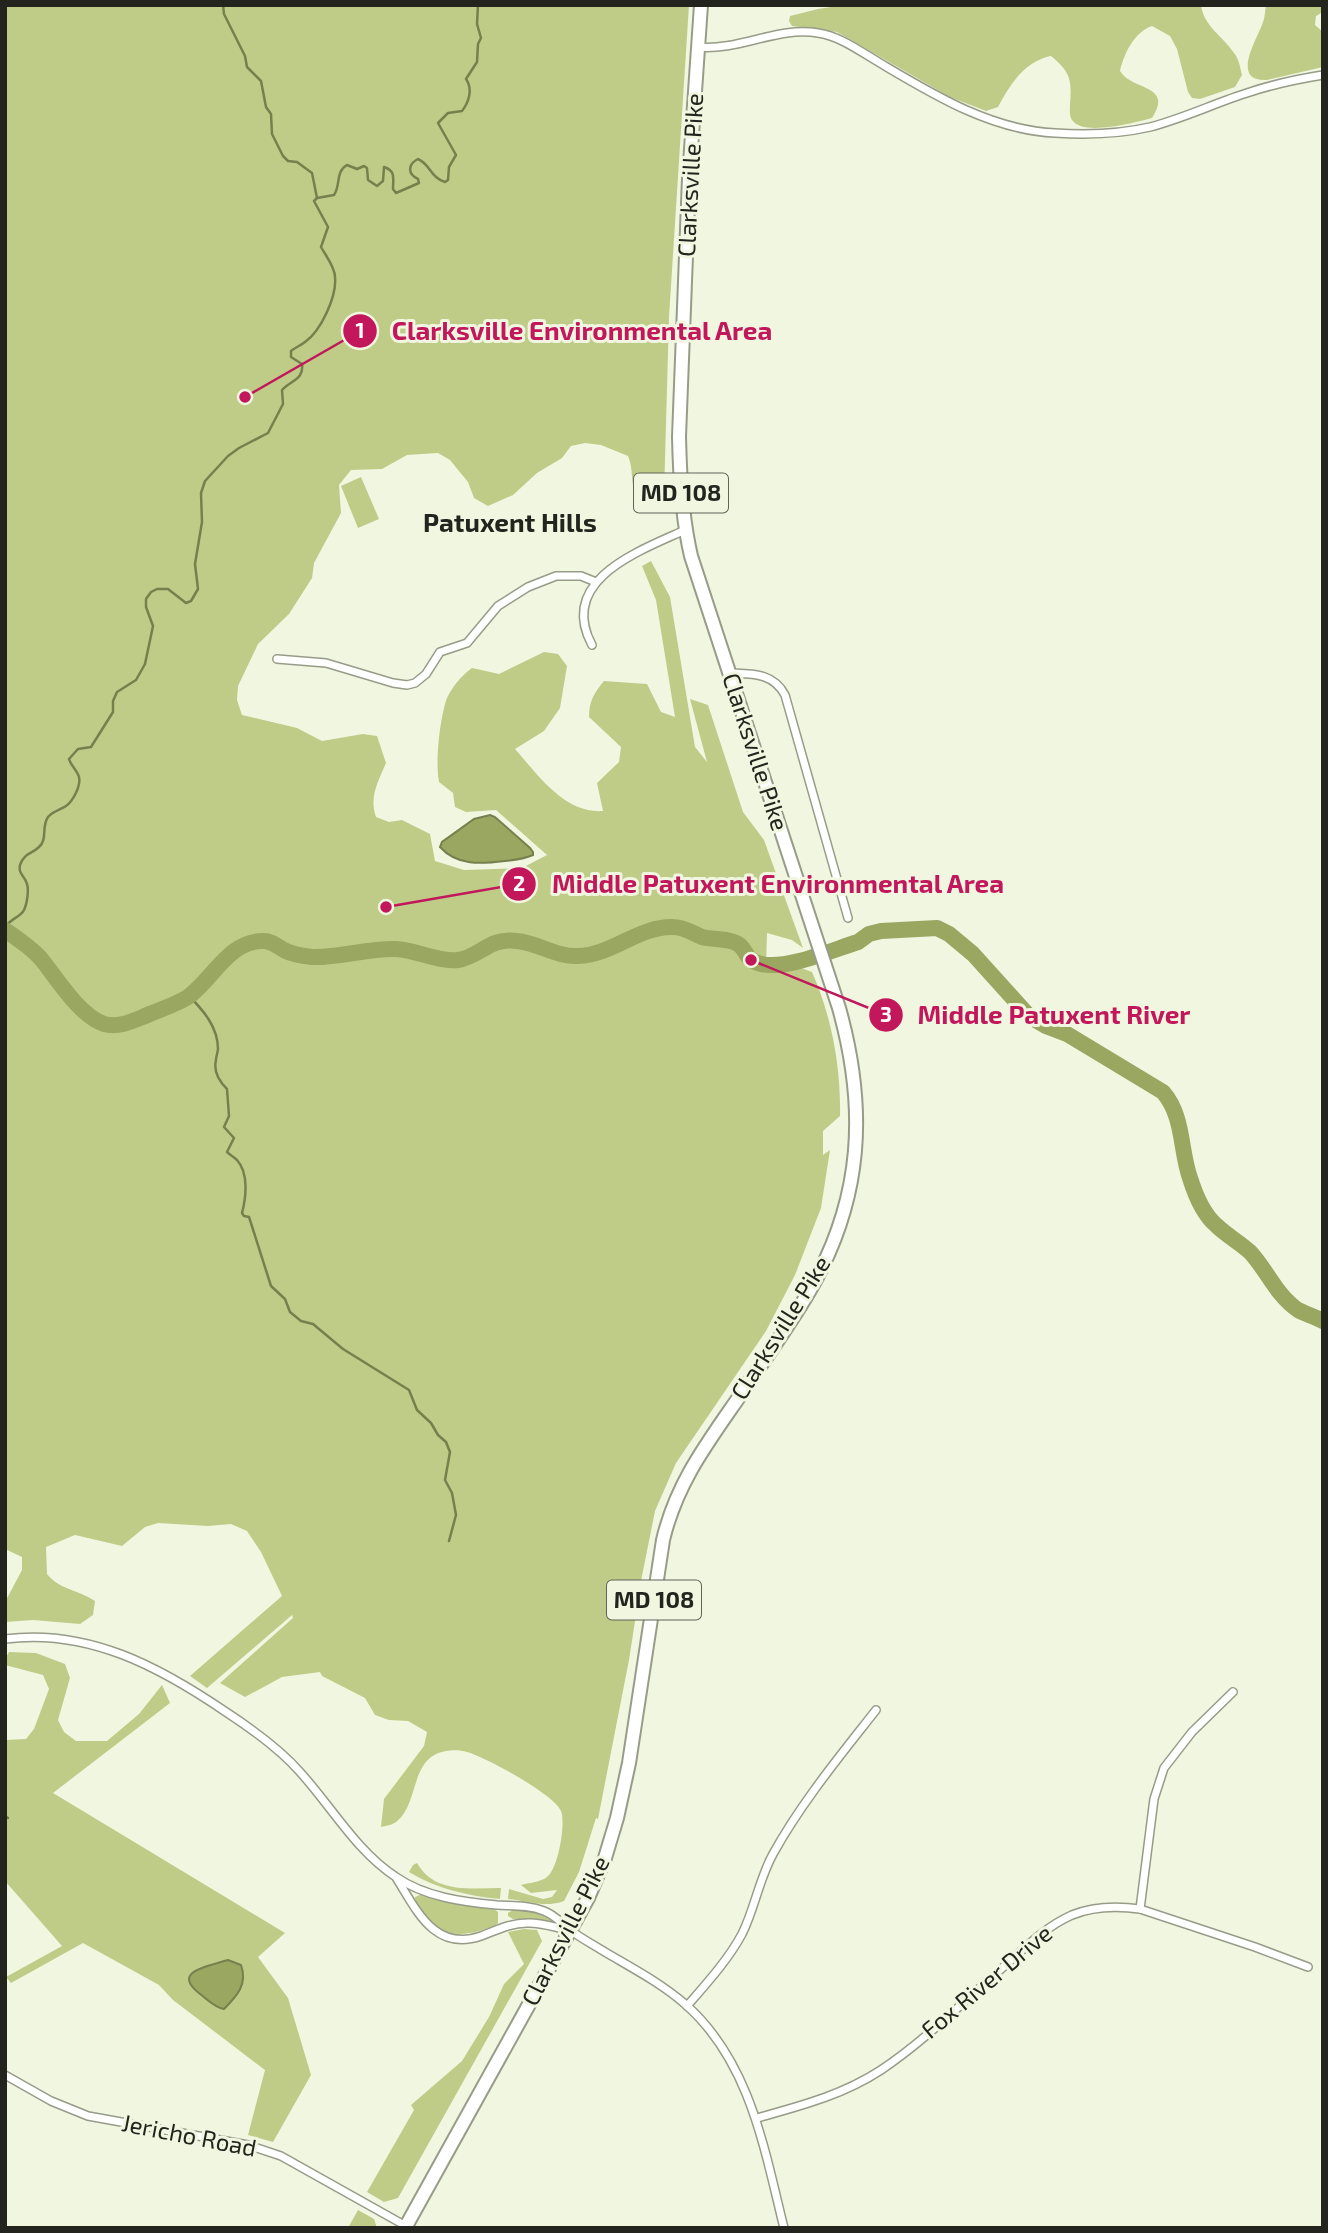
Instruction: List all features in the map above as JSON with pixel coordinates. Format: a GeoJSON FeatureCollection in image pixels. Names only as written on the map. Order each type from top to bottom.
{"type":"FeatureCollection","features":[{"type":"Feature","properties":{"kind":"main road","name":"Clarksville Pike"},"geometry":{"type":"LineString","coordinates":[[405,2227],[597,1878],[617,1818],[633,1738],[668,1517],[697,1459],[810,1290],[843,1215],[855,1151],[856,1094],[849,1043],[691,556],[685,530],[679,437],[689,178],[701,5]]}},
{"type":"Feature","properties":{"kind":"street"},"geometry":{"type":"LineString","coordinates":[[698,47],[727,47],[792,33],[820,33],[848,45],[943,100],[971,113],[1000,123],[1053,134],[1116,133],[1148,127],[1248,92],[1323,75]]}},
{"type":"Feature","properties":{"kind":"street"},"geometry":{"type":"LineString","coordinates":[[592,645],[585,633],[583,618],[587,599],[596,582],[620,562],[685,530]]}},
{"type":"Feature","properties":{"kind":"street"},"geometry":{"type":"LineString","coordinates":[[276,659],[326,663],[407,685],[415,683],[426,674],[440,653],[467,643],[498,606],[528,587],[556,576],[581,576],[596,582]]}},
{"type":"Feature","properties":{"kind":"street"},"geometry":{"type":"LineString","coordinates":[[729,673],[768,677],[785,695],[848,918]]}},
{"type":"Feature","properties":{"kind":"street"},"geometry":{"type":"LineString","coordinates":[[5,1639],[31,1637],[93,1644],[134,1658],[176,1679],[245,1725],[277,1750],[314,1788],[364,1849],[396,1878],[422,1920],[436,1933],[467,1939],[505,1926],[529,1923],[570,1930]]}},
{"type":"Feature","properties":{"kind":"street"},"geometry":{"type":"LineString","coordinates":[[1140,1909],[1154,1799],[1164,1768],[1192,1732],[1233,1692]]}},
{"type":"Feature","properties":{"kind":"street"},"geometry":{"type":"LineString","coordinates":[[687,2006],[735,1946],[749,1918],[766,1868],[782,1839],[832,1766],[876,1710]]}},
{"type":"Feature","properties":{"kind":"street"},"geometry":{"type":"LineString","coordinates":[[396,1878],[450,1899],[543,1910],[570,1930],[660,1985],[687,2006],[724,2050],[757,2118],[784,2228]]}},
{"type":"Feature","properties":{"kind":"street","name":"Fox River Drive"},"geometry":{"type":"LineString","coordinates":[[757,2118],[823,2098],[866,2080],[902,2054],[1043,1932],[1059,1922],[1090,1910],[1124,1907],[1140,1909],[1308,1967]]}},
{"type":"Feature","properties":{"kind":"street","name":"Jericho Road"},"geometry":{"type":"LineString","coordinates":[[5,2075],[51,2101],[88,2116],[248,2145],[281,2156],[405,2227]]}},
{"type":"Feature","properties":{"kind":"shaded area"},"geometry":{"type":"Polygon","coordinates":[[[5,5],[689,5],[669,317],[664,495],[650,500],[636,496],[628,456],[601,445],[585,443],[571,446],[562,458],[537,473],[513,495],[488,506],[474,498],[468,482],[450,460],[438,453],[407,455],[382,469],[351,470],[339,485],[341,513],[314,563],[312,578],[289,614],[258,644],[238,686],[237,700],[242,715],[297,728],[322,741],[363,734],[377,736],[386,763],[374,796],[376,817],[389,822],[402,820],[430,834],[435,861],[464,870],[522,868],[547,855],[496,810],[466,812],[455,807],[453,793],[439,782],[439,740],[447,698],[464,674],[472,668],[499,674],[544,652],[558,654],[567,666],[560,708],[544,731],[515,749],[543,781],[565,800],[589,810],[603,811],[597,783],[619,762],[621,747],[589,717],[591,702],[600,685],[604,681],[647,684],[661,712],[675,717],[656,600],[642,566],[651,561],[670,597],[695,747],[707,762],[690,699],[708,705],[743,812],[764,840],[803,948],[792,940],[767,933],[766,966],[796,966],[812,972],[830,1025],[837,1061],[840,1116],[823,1131],[823,1155],[830,1150],[821,1208],[795,1275],[766,1331],[676,1463],[655,1511],[598,1819],[596,1818],[579,1872],[564,1901],[544,1904],[508,1899],[509,1889],[543,1899],[552,1897],[557,1890],[531,1893],[521,1885],[547,1877],[555,1865],[562,1835],[561,1811],[533,1786],[476,1755],[462,1751],[446,1751],[434,1755],[420,1771],[404,1814],[394,1823],[381,1827],[384,1799],[424,1746],[427,1732],[408,1721],[389,1720],[375,1715],[365,1698],[322,1676],[320,1672],[282,1677],[245,1697],[220,1683],[293,1618],[292,1615],[207,1688],[190,1676],[282,1596],[261,1552],[247,1531],[231,1524],[208,1526],[158,1523],[145,1527],[122,1546],[75,1535],[46,1547],[47,1574],[57,1583],[95,1601],[93,1615],[80,1624],[33,1620],[5,1622],[5,1602],[22,1570],[22,1557],[5,1549],[5,5]]]}},
{"type":"Feature","properties":{"kind":"shaded area"},"geometry":{"type":"Polygon","coordinates":[[[844,5],[1201,5],[1210,25],[1236,55],[1242,75],[1235,87],[1200,99],[1192,98],[1177,49],[1170,36],[1152,26],[1140,33],[1131,44],[1120,71],[1133,82],[1155,93],[1158,99],[1152,118],[1110,127],[1078,125],[1070,116],[1071,88],[1068,77],[1051,56],[1026,68],[1013,82],[998,107],[986,111],[950,97],[837,32],[792,26],[789,21],[790,16],[844,5]]]}},
{"type":"Feature","properties":{"kind":"shaded area"},"geometry":{"type":"Polygon","coordinates":[[[1266,5],[1323,5],[1323,12],[1316,16],[1315,25],[1323,32],[1323,67],[1267,80],[1256,79],[1250,74],[1249,58],[1264,20],[1266,5]]]}},
{"type":"Feature","properties":{"kind":"shaded area"},"geometry":{"type":"Polygon","coordinates":[[[361,477],[379,519],[358,528],[341,486],[361,477]]]}},
{"type":"Feature","properties":{"kind":"shaded area"},"geometry":{"type":"Polygon","coordinates":[[[490,815],[530,848],[533,855],[487,863],[470,862],[454,858],[440,847],[442,842],[474,819],[490,815]]]}},
{"type":"Feature","properties":{"kind":"shaded area"},"geometry":{"type":"Polygon","coordinates":[[[9,1652],[36,1653],[65,1664],[70,1678],[58,1720],[64,1732],[76,1741],[107,1741],[139,1714],[162,1685],[170,1703],[53,1793],[285,1933],[258,1957],[288,1998],[311,2075],[273,2142],[248,2135],[265,2070],[173,2000],[159,1985],[83,1943],[11,1983],[6,1977],[62,1946],[5,1881],[5,1740],[26,1739],[34,1729],[49,1689],[43,1675],[5,1665],[9,1652]]]}},
{"type":"Feature","properties":{"kind":"shaded area"},"geometry":{"type":"Polygon","coordinates":[[[417,1863],[433,1880],[443,1885],[501,1888],[500,1899],[465,1894],[431,1883],[409,1872],[417,1863]]]}},
{"type":"Feature","properties":{"kind":"shaded area"},"geometry":{"type":"Polygon","coordinates":[[[422,1894],[459,1905],[494,1909],[498,1912],[498,1923],[469,1933],[444,1931],[436,1927],[418,1907],[415,1897],[422,1894]]]}},
{"type":"Feature","properties":{"kind":"shaded area"},"geometry":{"type":"Polygon","coordinates":[[[513,1910],[532,1912],[554,1919],[552,1923],[536,1919],[513,1919],[508,1913],[513,1910]]]}},
{"type":"Feature","properties":{"kind":"shaded area"},"geometry":{"type":"Polygon","coordinates":[[[537,1930],[542,1941],[398,2198],[384,2202],[367,2192],[414,2110],[411,2105],[462,2061],[489,2017],[504,1984],[524,1964],[508,1932],[537,1930]]]}},
{"type":"Feature","properties":{"kind":"shaded area"},"geometry":{"type":"Polygon","coordinates":[[[228,1960],[241,1965],[243,1978],[237,1994],[224,2009],[200,1994],[189,1980],[191,1975],[203,1967],[228,1960]]]}},
{"type":"Feature","properties":{"kind":"shaded area"},"geometry":{"type":"Polygon","coordinates":[[[358,2210],[374,2219],[377,2228],[348,2228],[358,2210]]]}},
{"type":"Feature","properties":{"kind":"waterway"},"geometry":{"type":"LineString","coordinates":[[223,5],[224,14],[245,56],[247,67],[261,81],[266,107],[271,114],[272,134],[288,161],[297,162],[312,173],[317,198]]}},
{"type":"Feature","properties":{"kind":"waterway"},"geometry":{"type":"LineString","coordinates":[[5,928],[22,913],[26,904],[28,887],[20,871],[22,861],[42,844],[48,817],[69,804],[78,789],[79,777],[69,759],[78,749],[91,747],[113,712],[113,701],[117,692],[136,680],[145,664],[153,626],[146,599],[157,589],[168,589],[186,603],[191,601],[198,589],[195,564],[202,522],[201,493],[205,481],[228,456],[268,433],[283,404],[282,390],[301,373],[302,364],[291,357],[291,351],[317,330],[331,303],[335,285],[334,269],[321,247],[328,227],[314,201],[334,195],[339,175],[347,165],[357,169],[364,166],[367,168],[368,180],[377,186],[383,181],[384,167],[388,169],[393,175],[393,189],[396,193],[419,183],[410,169],[418,159],[440,180],[448,180],[449,167],[456,155],[438,123],[448,113],[462,111],[468,100],[470,91],[466,79],[477,62],[481,38],[477,24],[478,5]]}},
{"type":"Feature","properties":{"kind":"waterway"},"geometry":{"type":"LineString","coordinates":[[5,930],[38,956],[86,1013],[104,1024],[115,1025],[136,1020],[183,1000],[197,990],[230,954],[240,947],[262,941],[292,953],[312,957],[396,949],[458,960],[492,944],[507,941],[525,942],[562,954],[578,956],[602,951],[649,931],[673,927],[702,937],[734,942],[741,946],[752,960],[772,965],[810,958],[858,942],[869,934],[881,931],[937,928],[949,934],[973,954],[1029,1016],[1067,1034],[1163,1092],[1175,1112],[1190,1178],[1207,1215],[1220,1229],[1250,1252],[1290,1304],[1323,1321]]}},
{"type":"Feature","properties":{"kind":"waterway"},"geometry":{"type":"LineString","coordinates":[[189,996],[204,1013],[215,1033],[218,1049],[216,1072],[227,1089],[229,1116],[224,1127],[234,1138],[227,1152],[241,1165],[245,1179],[242,1213],[249,1217],[271,1286],[285,1299],[290,1312],[301,1321],[313,1324],[343,1349],[409,1390],[417,1410],[446,1442],[450,1452],[445,1480],[452,1493],[456,1515],[449,1541]]}},
{"type":"Feature","properties":{"kind":"place","name":"Clarksville Environmental Area"},"geometry":{"type":"Point","coordinates":[245,397]}},
{"type":"Feature","properties":{"kind":"place","name":"Middle Patuxent Environmental Area"},"geometry":{"type":"Point","coordinates":[386,907]}},
{"type":"Feature","properties":{"kind":"place","name":"Middle Patuxent River"},"geometry":{"type":"Point","coordinates":[751,960]}},
{"type":"Feature","properties":{"kind":"district","name":"Patuxent Hills"},"geometry":{"type":"Point","coordinates":[510,523]}}]}
